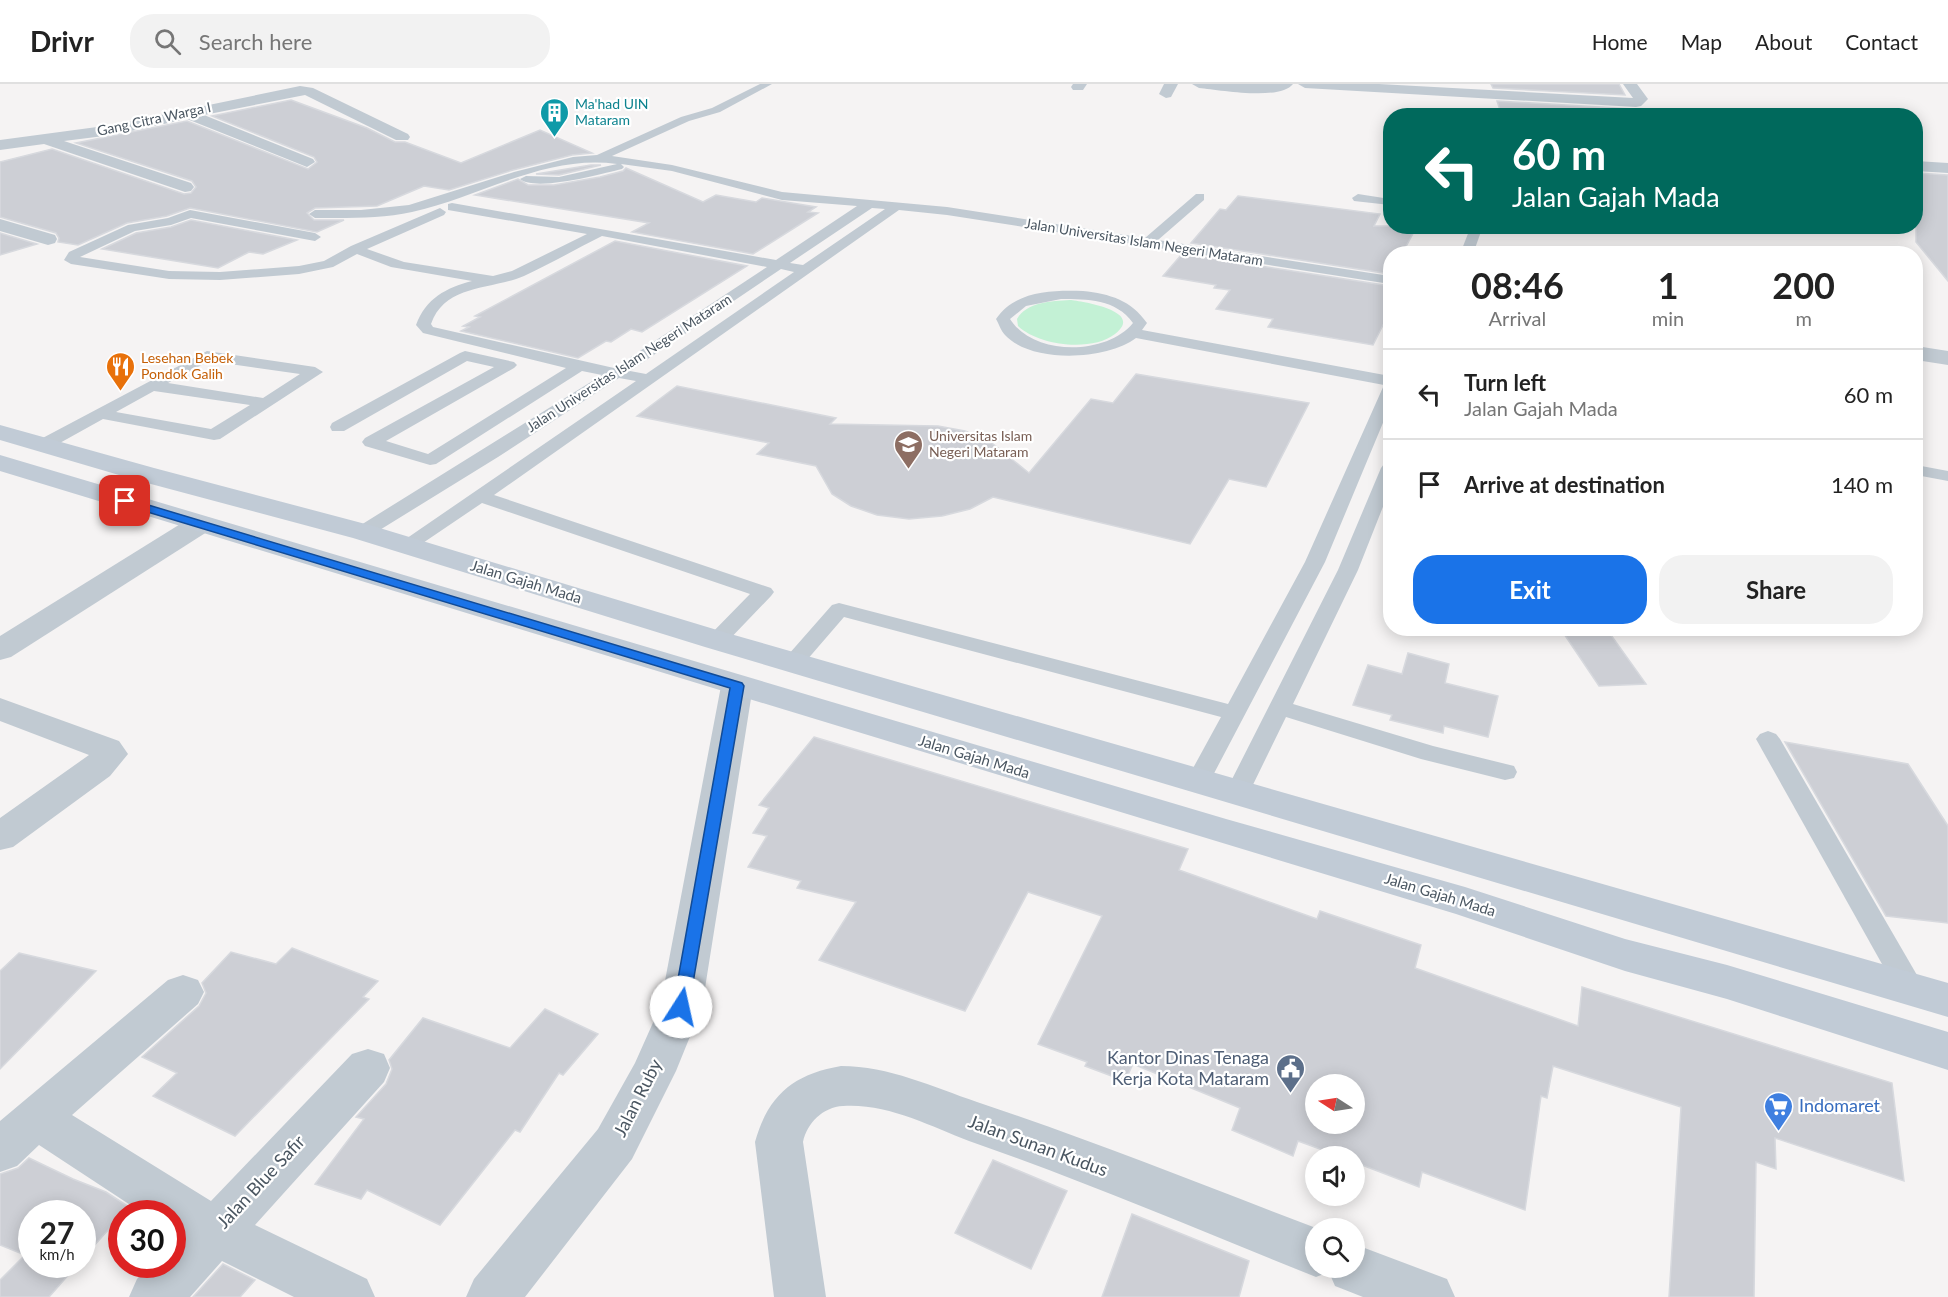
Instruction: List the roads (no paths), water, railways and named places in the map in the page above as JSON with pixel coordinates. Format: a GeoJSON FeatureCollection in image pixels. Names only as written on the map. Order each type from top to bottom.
{"type":"FeatureCollection","features":[{"type":"Feature","properties":{"kind":"main road","name":"Jalan Gajah Mada"},"geometry":{"type":"LineString","coordinates":[[0,432],[145,474],[363,532],[792,663],[1948,1000]]}},
{"type":"Feature","properties":{"kind":"main road","name":"Jalan Gajah Mada"},"geometry":{"type":"LineString","coordinates":[[0,463],[737,686],[1465,902],[1625,954],[1727,982],[1948,1051]]}},
{"type":"Feature","properties":{"kind":"main road"},"geometry":{"type":"LineString","coordinates":[[107,495],[145,474]]}},
{"type":"Feature","properties":{"kind":"main road"},"geometry":{"type":"LineString","coordinates":[[1625,954],[1629,907]]}},
{"type":"Feature","properties":{"kind":"street"},"geometry":{"type":"LineString","coordinates":[[1198,84],[1266,88],[1280,88],[1286,84]]}},
{"type":"Feature","properties":{"kind":"street"},"geometry":{"type":"LineString","coordinates":[[1305,84],[1636,103],[1641,99],[1630,84]]}},
{"type":"Feature","properties":{"kind":"street","name":"Gang Citra Warga I"},"geometry":{"type":"LineString","coordinates":[[0,145],[112,130],[291,91],[308,91],[402,137]]}},
{"type":"Feature","properties":{"kind":"street"},"geometry":{"type":"LineString","coordinates":[[186,113],[307,162]]}},
{"type":"Feature","properties":{"kind":"street"},"geometry":{"type":"LineString","coordinates":[[44,139],[185,187]]}},
{"type":"Feature","properties":{"kind":"street"},"geometry":{"type":"LineString","coordinates":[[1923,166],[1948,168]]}},
{"type":"Feature","properties":{"kind":"street"},"geometry":{"type":"LineString","coordinates":[[0,225],[48,238]]}},
{"type":"Feature","properties":{"kind":"street"},"geometry":{"type":"LineString","coordinates":[[1923,354],[1948,358]]}},
{"type":"Feature","properties":{"kind":"street"},"geometry":{"type":"LineString","coordinates":[[0,650],[200,524]]}},
{"type":"Feature","properties":{"kind":"street","name":"Jalan Ruby"},"geometry":{"type":"LineString","coordinates":[[492,1297],[615,1144],[654,1071],[681,1007],[737,686]]}},
{"type":"Feature","properties":{"kind":"street"},"geometry":{"type":"LineString","coordinates":[[0,709],[107,749],[111,754],[97,768],[0,837]]}},
{"type":"Feature","properties":{"kind":"street"},"geometry":{"type":"LineString","coordinates":[[0,1151],[183,992]]}},
{"type":"Feature","properties":{"kind":"street","name":"Jalan Blue Safir"},"geometry":{"type":"LineString","coordinates":[[155,1297],[368,1068]]}},
{"type":"Feature","properties":{"kind":"street","name":"Jalan Sunan Kudus"},"geometry":{"type":"LineString","coordinates":[[800,1297],[779,1142],[789,1114],[813,1094],[843,1086],[877,1089],[1012,1134],[1305,1249]]}},
{"type":"Feature","properties":{"kind":"street"},"geometry":{"type":"LineString","coordinates":[[36,1118],[214,1231],[349,1297]]}},
{"type":"Feature","properties":{"kind":"street"},"geometry":{"type":"LineString","coordinates":[[1365,1273],[1429,1297]]}},
{"type":"Feature","properties":{"kind":"lane"},"geometry":{"type":"LineString","coordinates":[[599,158],[685,120],[716,110],[767,84]]}},
{"type":"Feature","properties":{"kind":"lane"},"geometry":{"type":"LineString","coordinates":[[616,160],[700,122],[716,110]]}},
{"type":"Feature","properties":{"kind":"lane"},"geometry":{"type":"LineString","coordinates":[[315,214],[361,214],[410,209],[518,174],[573,160],[599,158],[694,173],[782,196],[869,204]]}},
{"type":"Feature","properties":{"kind":"lane"},"geometry":{"type":"LineString","coordinates":[[315,237],[190,214],[132,228],[74,255],[71,260],[169,274],[229,276],[299,270],[328,264],[356,249],[509,182],[527,179],[559,180],[636,163]]}},
{"type":"Feature","properties":{"kind":"lane"},"geometry":{"type":"LineString","coordinates":[[1147,243],[1200,197]]}},
{"type":"Feature","properties":{"kind":"lane"},"geometry":{"type":"LineString","coordinates":[[1358,198],[1383,201]]}},
{"type":"Feature","properties":{"kind":"lane","name":"Jalan Universitas Islam Negeri Mataram"},"geometry":{"type":"LineString","coordinates":[[363,532],[445,483],[616,373],[869,204],[897,206],[1383,279]]}},
{"type":"Feature","properties":{"kind":"lane","name":"Jalan Universitas Islam Negeri Mataram"},"geometry":{"type":"LineString","coordinates":[[406,545],[649,380],[897,206]]}},
{"type":"Feature","properties":{"kind":"lane"},"geometry":{"type":"LineString","coordinates":[[452,207],[807,270]]}},
{"type":"Feature","properties":{"kind":"lane"},"geometry":{"type":"LineString","coordinates":[[600,232],[535,266],[494,280],[457,289],[440,300],[427,314],[423,324],[428,330],[649,380]]}},
{"type":"Feature","properties":{"kind":"lane"},"geometry":{"type":"LineString","coordinates":[[356,249],[396,264],[494,280]]}},
{"type":"Feature","properties":{"kind":"lane"},"geometry":{"type":"LineString","coordinates":[[1136,333],[1140,323],[1129,309],[1105,299],[1084,295],[1039,297],[1008,310],[1003,319],[1005,329],[1016,338],[1051,349],[1093,350],[1119,343],[1136,333],[1383,380]]}},
{"type":"Feature","properties":{"kind":"lane"},"geometry":{"type":"LineString","coordinates":[[43,445],[207,356],[315,372],[214,435],[101,414]]}},
{"type":"Feature","properties":{"kind":"lane"},"geometry":{"type":"LineString","coordinates":[[338,427],[465,356],[509,364],[371,442],[430,460],[579,366]]}},
{"type":"Feature","properties":{"kind":"lane"},"geometry":{"type":"LineString","coordinates":[[153,386],[266,403]]}},
{"type":"Feature","properties":{"kind":"lane"},"geometry":{"type":"LineString","coordinates":[[1198,781],[1315,562],[1383,404]]}},
{"type":"Feature","properties":{"kind":"lane"},"geometry":{"type":"LineString","coordinates":[[1923,471],[1947,476]]}},
{"type":"Feature","properties":{"kind":"lane"},"geometry":{"type":"LineString","coordinates":[[1237,794],[1348,570],[1383,485]]}},
{"type":"Feature","properties":{"kind":"lane"},"geometry":{"type":"LineString","coordinates":[[480,496],[764,591],[716,640]]}},
{"type":"Feature","properties":{"kind":"lane"},"geometry":{"type":"LineString","coordinates":[[792,663],[839,609],[1234,713]]}},
{"type":"Feature","properties":{"kind":"lane"},"geometry":{"type":"LineString","coordinates":[[1279,707],[1429,753],[1505,772]]}},
{"type":"Feature","properties":{"kind":"lane"},"geometry":{"type":"LineString","coordinates":[[1768,739],[1911,990]]}},
{"type":"Feature","properties":{"kind":"place","name":"Ma'had UIN Mataram"},"geometry":{"type":"Point","coordinates":[554,138]}},
{"type":"Feature","properties":{"kind":"place","name":"Lesehan Bebek Pondok Galih"},"geometry":{"type":"Point","coordinates":[120,392]}},
{"type":"Feature","properties":{"kind":"place","name":"Universitas Islam Negeri Mataram"},"geometry":{"type":"Point","coordinates":[908,470]}},
{"type":"Feature","properties":{"kind":"place","name":"Kantor Dinas Tenaga Kerja Kota Mataram"},"geometry":{"type":"Point","coordinates":[1290,1094]}},
{"type":"Feature","properties":{"kind":"place","name":"Indomaret"},"geometry":{"type":"Point","coordinates":[1778,1132]}}]}
